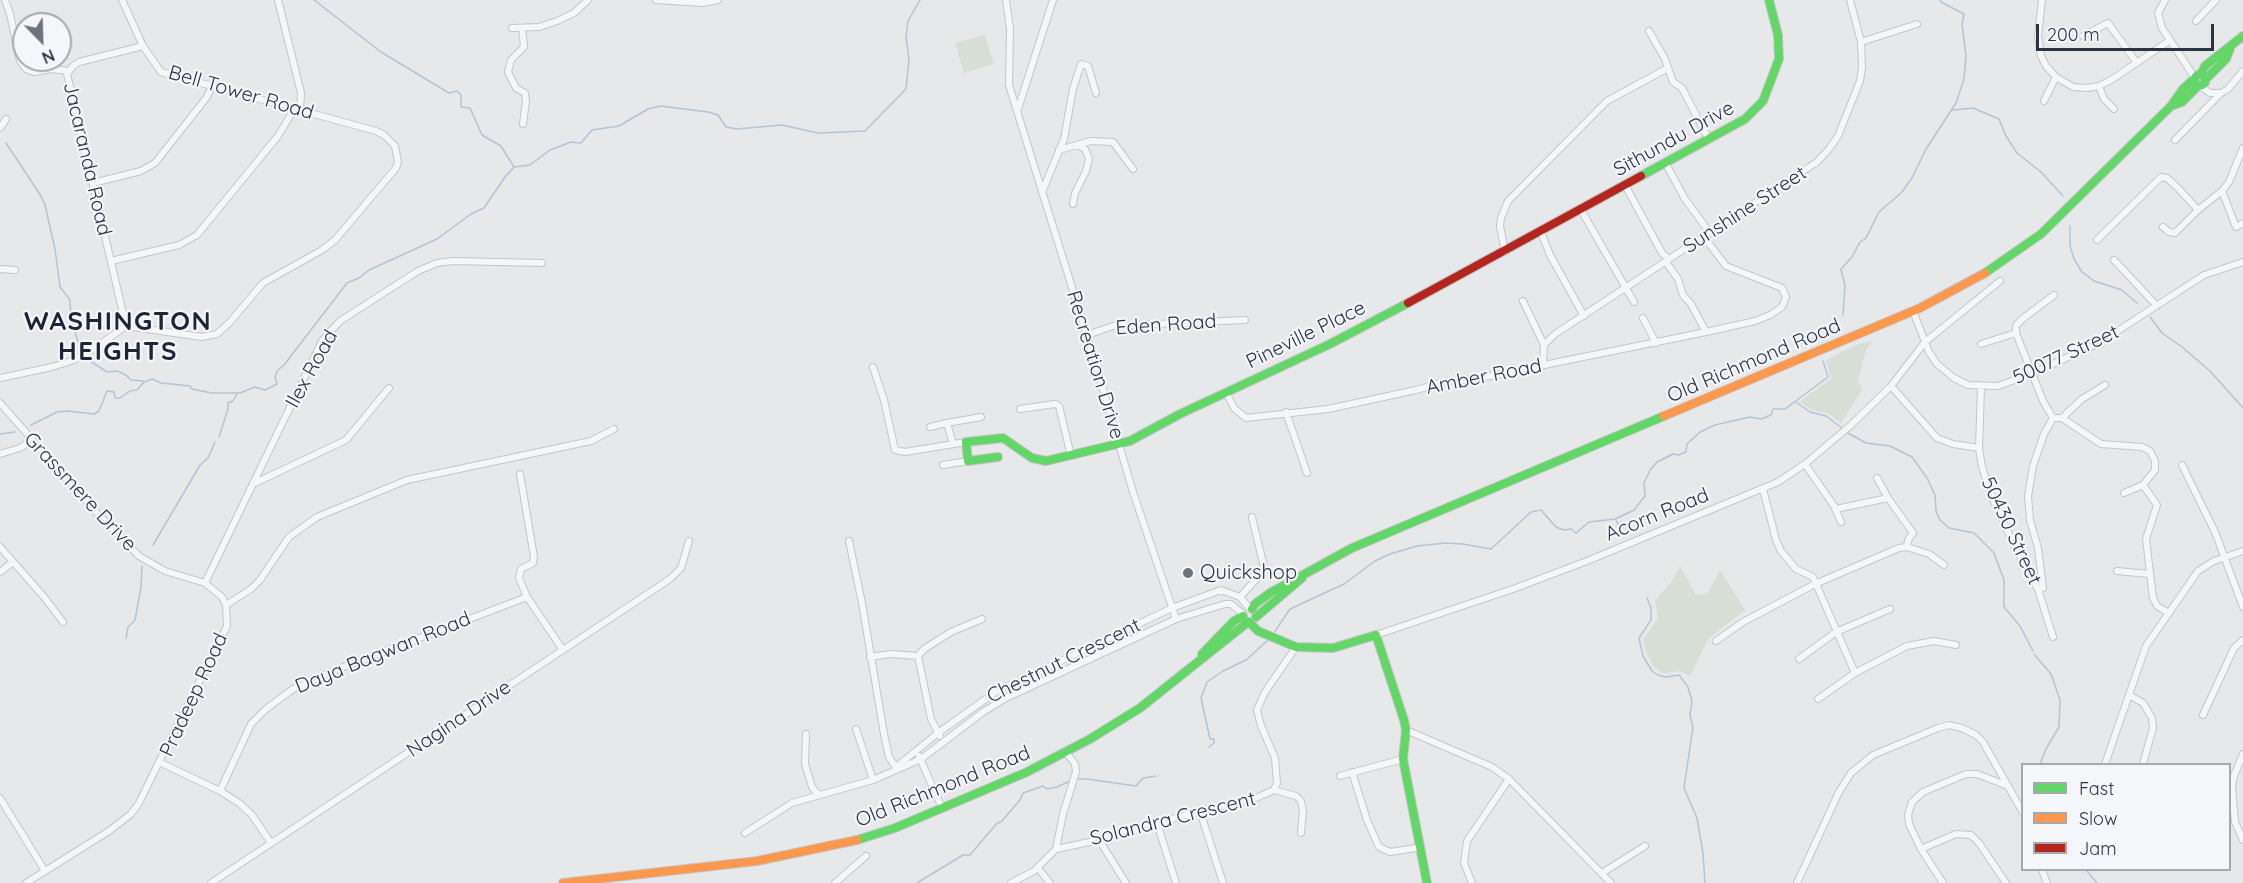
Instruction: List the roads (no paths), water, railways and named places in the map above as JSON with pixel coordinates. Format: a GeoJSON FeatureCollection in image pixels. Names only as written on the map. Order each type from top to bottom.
{"type":"FeatureCollection","features":[{"type":"Feature","properties":{"kind":"street"},"geometry":{"type":"LineString","coordinates":[[5,0],[12,23]]}},
{"type":"Feature","properties":{"kind":"street","name":"Bell Tower Road"},"geometry":{"type":"LineString","coordinates":[[122,0],[143,46],[161,72],[376,131],[384,135],[395,146],[398,162],[392,175],[342,233],[322,250],[257,288],[221,331],[208,337],[202,337],[126,326]]}},
{"type":"Feature","properties":{"kind":"street"},"geometry":{"type":"LineString","coordinates":[[111,261],[179,244],[197,235],[278,136],[297,109],[301,93],[278,0]]}},
{"type":"Feature","properties":{"kind":"street"},"geometry":{"type":"LineString","coordinates":[[512,28],[538,27],[557,21],[574,13],[588,0]]}},
{"type":"Feature","properties":{"kind":"street"},"geometry":{"type":"LineString","coordinates":[[656,0],[703,3],[718,0]]}},
{"type":"Feature","properties":{"kind":"street","name":"Recreation Drive"},"geometry":{"type":"LineString","coordinates":[[1006,0],[1010,29],[1009,85],[1087,334],[1133,492],[1176,619]]}},
{"type":"Feature","properties":{"kind":"street"},"geometry":{"type":"LineString","coordinates":[[1018,109],[1053,0]]}},
{"type":"Feature","properties":{"kind":"street","name":"Sithundu Drive"},"geometry":{"type":"LineString","coordinates":[[1505,252],[1709,140],[1753,112],[1763,101],[1779,59],[1778,35],[1770,0]]}},
{"type":"Feature","properties":{"kind":"street","name":"Sunshine Street"},"geometry":{"type":"LineString","coordinates":[[1544,345],[1555,334],[1817,162],[1829,149],[1838,136],[1860,81],[1861,42],[1852,0]]}},
{"type":"Feature","properties":{"kind":"street"},"geometry":{"type":"LineString","coordinates":[[2042,0],[2038,47],[2046,66],[2056,77],[2073,87],[2099,86],[2169,41]]}},
{"type":"Feature","properties":{"kind":"street"},"geometry":{"type":"LineString","coordinates":[[2165,0],[2160,8],[2158,19],[2169,41],[2213,94],[2221,93]]}},
{"type":"Feature","properties":{"kind":"street"},"geometry":{"type":"LineString","coordinates":[[2196,21],[2216,0]]}},
{"type":"Feature","properties":{"kind":"street"},"geometry":{"type":"LineString","coordinates":[[2083,36],[2108,22],[2137,63]]}},
{"type":"Feature","properties":{"kind":"street"},"geometry":{"type":"LineString","coordinates":[[1861,42],[1917,24]]}},
{"type":"Feature","properties":{"kind":"street"},"geometry":{"type":"LineString","coordinates":[[522,28],[524,47],[511,60],[508,72],[516,88],[525,94],[523,124]]}},
{"type":"Feature","properties":{"kind":"street"},"geometry":{"type":"LineString","coordinates":[[1649,31],[1673,82],[1682,88],[1690,100],[1709,140]]}},
{"type":"Feature","properties":{"kind":"street","name":"Old Richmond Road"},"geometry":{"type":"LineString","coordinates":[[563,883],[789,855],[858,840],[895,828],[1027,772],[1090,739],[1140,708],[1249,616],[1255,604],[1270,593],[1352,548],[1913,311],[1977,279],[2041,234],[2172,106],[2182,102],[2200,80],[2205,66],[2230,49],[2243,36]]}},
{"type":"Feature","properties":{"kind":"street","name":"Jacaranda Road"},"geometry":{"type":"LineString","coordinates":[[72,68],[79,62],[143,46]]}},
{"type":"Feature","properties":{"kind":"street"},"geometry":{"type":"LineString","coordinates":[[1042,193],[1064,140],[1073,88],[1082,64],[1088,66],[1096,93]]}},
{"type":"Feature","properties":{"kind":"street"},"geometry":{"type":"LineString","coordinates":[[1505,252],[1500,226],[1508,201],[1607,102],[1668,68]]}},
{"type":"Feature","properties":{"kind":"street"},"geometry":{"type":"LineString","coordinates":[[2175,140],[2221,93],[2228,89],[2243,71]]}},
{"type":"Feature","properties":{"kind":"street","name":"Jacaranda Road"},"geometry":{"type":"LineString","coordinates":[[68,72],[67,80],[126,326]]}},
{"type":"Feature","properties":{"kind":"street"},"geometry":{"type":"LineString","coordinates":[[2044,101],[2056,77]]}},
{"type":"Feature","properties":{"kind":"street"},"geometry":{"type":"LineString","coordinates":[[93,183],[141,171],[155,163],[207,97],[212,86]]}},
{"type":"Feature","properties":{"kind":"street"},"geometry":{"type":"LineString","coordinates":[[2099,86],[2104,99],[2114,109]]}},
{"type":"Feature","properties":{"kind":"street"},"geometry":{"type":"LineString","coordinates":[[0,128],[6,119]]}},
{"type":"Feature","properties":{"kind":"street"},"geometry":{"type":"LineString","coordinates":[[1059,150],[1091,141],[1113,142],[1133,169]]}},
{"type":"Feature","properties":{"kind":"street"},"geometry":{"type":"LineString","coordinates":[[1073,204],[1075,193],[1089,159],[1085,149],[1078,145]]}},
{"type":"Feature","properties":{"kind":"street"},"geometry":{"type":"LineString","coordinates":[[2163,227],[2175,233],[2198,210],[2222,191],[2234,172],[2243,148]]}},
{"type":"Feature","properties":{"kind":"street"},"geometry":{"type":"LineString","coordinates":[[1666,164],[1707,235]]}},
{"type":"Feature","properties":{"kind":"street"},"geometry":{"type":"LineString","coordinates":[[2097,240],[2161,177],[2167,178],[2198,210]]}},
{"type":"Feature","properties":{"kind":"street"},"geometry":{"type":"LineString","coordinates":[[1625,185],[1678,279],[1683,295],[1691,304],[1706,332]]}},
{"type":"Feature","properties":{"kind":"street"},"geometry":{"type":"LineString","coordinates":[[2222,191],[2236,227],[2243,223]]}},
{"type":"Feature","properties":{"kind":"street"},"geometry":{"type":"LineString","coordinates":[[1581,210],[1634,302]]}},
{"type":"Feature","properties":{"kind":"street"},"geometry":{"type":"LineString","coordinates":[[1542,232],[1550,255],[1584,316]]}},
{"type":"Feature","properties":{"kind":"street","name":"Amber Road"},"geometry":{"type":"LineString","coordinates":[[1226,392],[1234,408],[1246,418],[1328,409],[1444,382],[1480,378],[1755,321],[1782,307],[1786,301],[1785,291],[1770,282],[1726,266],[1707,235]]}},
{"type":"Feature","properties":{"kind":"street","name":"Pineville Place"},"geometry":{"type":"LineString","coordinates":[[966,442],[1003,438],[1037,460],[1071,456],[1120,445],[1226,392],[1330,344],[1505,252]]}},
{"type":"Feature","properties":{"kind":"street"},"geometry":{"type":"LineString","coordinates":[[2114,260],[2157,306]]}},
{"type":"Feature","properties":{"kind":"street","name":"Ilex Road"},"geometry":{"type":"LineString","coordinates":[[205,582],[322,341],[340,321],[428,266],[437,263],[453,261],[542,263]]}},
{"type":"Feature","properties":{"kind":"street","name":"50077 Street"},"geometry":{"type":"LineString","coordinates":[[1913,311],[1924,342],[1937,364],[1954,378],[1968,385],[1998,386],[2031,374],[2099,343],[2204,275],[2243,262]]}},
{"type":"Feature","properties":{"kind":"street"},"geometry":{"type":"LineString","coordinates":[[0,269],[15,270]]}},
{"type":"Feature","properties":{"kind":"street","name":"Acorn Road"},"geometry":{"type":"LineString","coordinates":[[1249,616],[1261,633],[1296,647],[1333,648],[1513,589],[1763,489],[1805,464],[1851,425],[1891,386],[1924,342],[2000,281]]}},
{"type":"Feature","properties":{"kind":"street"},"geometry":{"type":"LineString","coordinates":[[2053,418],[2031,374],[2016,333],[2016,326],[2054,295]]}},
{"type":"Feature","properties":{"kind":"street"},"geometry":{"type":"LineString","coordinates":[[1523,301],[1544,345],[1543,365]]}},
{"type":"Feature","properties":{"kind":"street"},"geometry":{"type":"LineString","coordinates":[[1643,318],[1656,343]]}},
{"type":"Feature","properties":{"kind":"street","name":"Eden Road"},"geometry":{"type":"LineString","coordinates":[[1087,334],[1113,326],[1245,320]]}},
{"type":"Feature","properties":{"kind":"street"},"geometry":{"type":"LineString","coordinates":[[0,378],[69,362],[89,352],[126,326]]}},
{"type":"Feature","properties":{"kind":"street"},"geometry":{"type":"LineString","coordinates":[[1981,344],[2016,333]]}},
{"type":"Feature","properties":{"kind":"street"},"geometry":{"type":"LineString","coordinates":[[873,367],[884,400],[895,450],[905,452],[966,442],[968,461]]}},
{"type":"Feature","properties":{"kind":"street"},"geometry":{"type":"LineString","coordinates":[[2062,418],[2082,399],[2105,385]]}},
{"type":"Feature","properties":{"kind":"street"},"geometry":{"type":"LineString","coordinates":[[1891,386],[1937,438],[1953,444],[1979,448]]}},
{"type":"Feature","properties":{"kind":"street","name":"50430 Street"},"geometry":{"type":"LineString","coordinates":[[1982,387],[1979,448],[1982,467],[1992,497],[2014,545],[2040,588],[2053,637]]}},
{"type":"Feature","properties":{"kind":"street"},"geometry":{"type":"LineString","coordinates":[[254,483],[346,440],[389,388]]}},
{"type":"Feature","properties":{"kind":"street","name":"Grassmere Drive"},"geometry":{"type":"LineString","coordinates":[[0,403],[97,513],[139,556],[165,571],[205,582]]}},
{"type":"Feature","properties":{"kind":"street"},"geometry":{"type":"LineString","coordinates":[[1020,409],[1055,404],[1059,406],[1071,456]]}},
{"type":"Feature","properties":{"kind":"street"},"geometry":{"type":"LineString","coordinates":[[1286,412],[1307,473]]}},
{"type":"Feature","properties":{"kind":"street"},"geometry":{"type":"LineString","coordinates":[[930,427],[981,417]]}},
{"type":"Feature","properties":{"kind":"street"},"geometry":{"type":"LineString","coordinates":[[2053,418],[2062,418],[2101,444],[2147,448],[2156,466],[2143,485],[2124,493]]}},
{"type":"Feature","properties":{"kind":"street"},"geometry":{"type":"LineString","coordinates":[[2040,588],[2038,548],[2030,520],[2028,496],[2033,466],[2044,434],[2053,418]]}},
{"type":"Feature","properties":{"kind":"street"},"geometry":{"type":"LineString","coordinates":[[947,423],[953,444]]}},
{"type":"Feature","properties":{"kind":"street","name":"Pradeep Road"},"geometry":{"type":"LineString","coordinates":[[271,843],[245,808],[220,791],[159,762],[222,637],[226,626],[226,605],[251,589],[260,580],[289,537],[317,517],[407,480],[591,441],[614,429]]}},
{"type":"Feature","properties":{"kind":"street"},"geometry":{"type":"LineString","coordinates":[[0,454],[20,448],[32,440]]}},
{"type":"Feature","properties":{"kind":"street"},"geometry":{"type":"LineString","coordinates":[[943,465],[998,457]]}},
{"type":"Feature","properties":{"kind":"street"},"geometry":{"type":"LineString","coordinates":[[1805,464],[1836,509],[1841,522]]}},
{"type":"Feature","properties":{"kind":"street"},"geometry":{"type":"LineString","coordinates":[[2182,465],[2210,521],[2243,607]]}},
{"type":"Feature","properties":{"kind":"street"},"geometry":{"type":"LineString","coordinates":[[520,474],[534,557],[532,563],[523,567],[519,578],[527,597],[562,650]]}},
{"type":"Feature","properties":{"kind":"street"},"geometry":{"type":"LineString","coordinates":[[1877,478],[1913,533],[1908,540],[1907,548]]}},
{"type":"Feature","properties":{"kind":"street"},"geometry":{"type":"LineString","coordinates":[[2143,485],[2157,505],[2146,539],[2148,574],[2157,606],[2169,613]]}},
{"type":"Feature","properties":{"kind":"street"},"geometry":{"type":"LineString","coordinates":[[1763,489],[1781,551],[1796,569],[1814,578],[1855,674]]}},
{"type":"Feature","properties":{"kind":"street"},"geometry":{"type":"LineString","coordinates":[[1836,509],[1888,498]]}},
{"type":"Feature","properties":{"kind":"street"},"geometry":{"type":"LineString","coordinates":[[1249,616],[1240,597],[1264,567],[1252,517]]}},
{"type":"Feature","properties":{"kind":"street","name":"Nagina Drive"},"geometry":{"type":"LineString","coordinates":[[211,883],[676,574],[684,562],[688,541]]}},
{"type":"Feature","properties":{"kind":"street"},"geometry":{"type":"LineString","coordinates":[[849,541],[862,603],[885,743],[896,769]]}},
{"type":"Feature","properties":{"kind":"street"},"geometry":{"type":"LineString","coordinates":[[0,547],[63,622]]}},
{"type":"Feature","properties":{"kind":"street"},"geometry":{"type":"LineString","coordinates":[[1716,641],[1743,622],[1815,584],[1892,551],[1907,548],[1929,554],[1944,565]]}},
{"type":"Feature","properties":{"kind":"street"},"geometry":{"type":"LineString","coordinates":[[2105,763],[2146,646],[2198,570],[2243,551]]}},
{"type":"Feature","properties":{"kind":"street"},"geometry":{"type":"LineString","coordinates":[[0,572],[13,562]]}},
{"type":"Feature","properties":{"kind":"street"},"geometry":{"type":"LineString","coordinates":[[2117,571],[2148,574]]}},
{"type":"Feature","properties":{"kind":"street"},"geometry":{"type":"LineString","coordinates":[[205,582],[218,591],[226,605]]}},
{"type":"Feature","properties":{"kind":"street","name":"Chestnut Crescent"},"geometry":{"type":"LineString","coordinates":[[896,769],[938,733],[994,693],[1172,608],[1221,590],[1240,597]]}},
{"type":"Feature","properties":{"kind":"street","name":"Daya Bagwan Road"},"geometry":{"type":"LineString","coordinates":[[220,791],[251,724],[266,709],[293,689],[527,597]]}},
{"type":"Feature","properties":{"kind":"street","name":"Chestnut Crescent"},"geometry":{"type":"LineString","coordinates":[[745,833],[792,803],[873,780],[921,759],[983,712],[1023,689],[1176,619],[1224,604],[1231,604],[1249,616]]}},
{"type":"Feature","properties":{"kind":"street"},"geometry":{"type":"LineString","coordinates":[[1799,659],[1836,632],[1890,609]]}},
{"type":"Feature","properties":{"kind":"street"},"geometry":{"type":"LineString","coordinates":[[918,656],[924,649],[945,636],[982,619]]}},
{"type":"Feature","properties":{"kind":"street"},"geometry":{"type":"LineString","coordinates":[[1376,635],[1406,730],[1402,759],[1427,883]]}},
{"type":"Feature","properties":{"kind":"street"},"geometry":{"type":"LineString","coordinates":[[2203,715],[2234,648],[2243,640]]}},
{"type":"Feature","properties":{"kind":"street"},"geometry":{"type":"LineString","coordinates":[[1818,699],[1855,674],[1889,655],[1916,644],[1934,641],[1956,645]]}},
{"type":"Feature","properties":{"kind":"street","name":"Solandra Crescent"},"geometry":{"type":"LineString","coordinates":[[1056,849],[1099,840],[1200,811],[1256,798],[1274,790],[1278,773],[1275,758],[1261,726],[1257,710],[1265,692],[1296,647]]}},
{"type":"Feature","properties":{"kind":"street"},"geometry":{"type":"LineString","coordinates":[[870,657],[903,654],[918,656]]}},
{"type":"Feature","properties":{"kind":"street"},"geometry":{"type":"LineString","coordinates":[[918,656],[931,719],[944,741]]}},
{"type":"Feature","properties":{"kind":"street"},"geometry":{"type":"LineString","coordinates":[[2129,695],[2143,703],[2152,718],[2153,728],[2144,763]]}},
{"type":"Feature","properties":{"kind":"street"},"geometry":{"type":"LineString","coordinates":[[1797,883],[1839,792],[1851,773],[1873,755],[1938,728],[1948,725],[1962,728],[1972,732],[1983,742],[2021,809]]}},
{"type":"Feature","properties":{"kind":"street"},"geometry":{"type":"LineString","coordinates":[[856,729],[873,780]]}},
{"type":"Feature","properties":{"kind":"street"},"geometry":{"type":"LineString","coordinates":[[1406,730],[1492,767],[1509,779],[1611,883]]}},
{"type":"Feature","properties":{"kind":"street"},"geometry":{"type":"LineString","coordinates":[[806,734],[805,764],[812,787],[818,794]]}},
{"type":"Feature","properties":{"kind":"street"},"geometry":{"type":"LineString","coordinates":[[917,750],[942,808]]}},
{"type":"Feature","properties":{"kind":"street"},"geometry":{"type":"LineString","coordinates":[[1011,883],[1038,868],[1056,849],[1063,814],[1076,772],[1076,764],[1065,751]]}},
{"type":"Feature","properties":{"kind":"street"},"geometry":{"type":"LineString","coordinates":[[2242,838],[2235,822],[2232,787],[2243,754]]}},
{"type":"Feature","properties":{"kind":"street"},"geometry":{"type":"LineString","coordinates":[[1340,776],[1402,759]]}},
{"type":"Feature","properties":{"kind":"street"},"geometry":{"type":"LineString","coordinates":[[26,883],[109,831],[131,814],[139,803],[159,762]]}},
{"type":"Feature","properties":{"kind":"street"},"geometry":{"type":"LineString","coordinates":[[1352,772],[1367,820],[1379,848],[1390,852],[1416,848],[1421,850]]}},
{"type":"Feature","properties":{"kind":"street"},"geometry":{"type":"LineString","coordinates":[[1943,883],[1921,849],[1909,824],[1908,815],[1912,802],[1917,796],[1966,774],[1977,774],[2008,786]]}},
{"type":"Feature","properties":{"kind":"street"},"geometry":{"type":"LineString","coordinates":[[1472,883],[1464,863],[1467,841],[1509,779]]}},
{"type":"Feature","properties":{"kind":"street"},"geometry":{"type":"LineString","coordinates":[[1274,790],[1296,796],[1301,801],[1303,811],[1301,834]]}},
{"type":"Feature","properties":{"kind":"street"},"geometry":{"type":"LineString","coordinates":[[0,798],[45,871]]}},
{"type":"Feature","properties":{"kind":"street"},"geometry":{"type":"LineString","coordinates":[[1200,811],[1223,883]]}},
{"type":"Feature","properties":{"kind":"street"},"geometry":{"type":"LineString","coordinates":[[1157,823],[1176,883]]}},
{"type":"Feature","properties":{"kind":"street"},"geometry":{"type":"LineString","coordinates":[[2242,838],[2243,824]]}},
{"type":"Feature","properties":{"kind":"street"},"geometry":{"type":"LineString","coordinates":[[1921,849],[1956,834],[1971,835],[2006,883]]}},
{"type":"Feature","properties":{"kind":"street"},"geometry":{"type":"LineString","coordinates":[[1099,840],[1126,883]]}},
{"type":"Feature","properties":{"kind":"street"},"geometry":{"type":"LineString","coordinates":[[1602,873],[1645,846]]}},
{"type":"Feature","properties":{"kind":"street"},"geometry":{"type":"LineString","coordinates":[[835,883],[866,856]]}},
{"type":"Feature","properties":{"kind":"street"},"geometry":{"type":"LineString","coordinates":[[1038,868],[1050,883]]}},
{"type":"Feature","properties":{"kind":"waterway"},"geometry":{"type":"LineString","coordinates":[[314,0],[381,52],[449,93],[457,91],[461,95],[461,107],[470,108],[482,135],[501,146],[514,167]]}},
{"type":"Feature","properties":{"kind":"waterway"},"geometry":{"type":"LineString","coordinates":[[31,425],[57,412],[94,414],[99,411],[107,391],[114,392],[115,398],[120,398],[130,391],[137,390],[144,382],[152,379],[161,383],[190,386],[192,389],[212,393],[240,393],[255,387],[265,390],[277,384],[275,378],[277,371],[347,283],[359,278],[369,270],[437,239],[471,214],[484,208],[514,167],[530,165],[550,150],[571,142],[581,143],[592,130],[619,126],[648,109],[661,106],[708,112],[718,115],[726,127],[737,129],[782,125],[818,133],[865,131],[906,89],[909,60],[906,37],[908,21],[920,0]]}},
{"type":"Feature","properties":{"kind":"waterway"},"geometry":{"type":"LineString","coordinates":[[1843,315],[1845,286],[1841,269],[1852,257],[1860,242],[1866,238],[1879,212],[1901,193],[1912,178],[1926,149],[1956,103],[1964,79],[1966,56],[1962,24],[1964,14],[1940,0]]}},
{"type":"Feature","properties":{"kind":"waterway"},"geometry":{"type":"LineString","coordinates":[[1953,110],[1973,108],[1999,119],[2017,153],[2041,172],[2063,196]]}},
{"type":"Feature","properties":{"kind":"waterway"},"geometry":{"type":"LineString","coordinates":[[6,143],[45,205],[55,249],[60,287],[70,300],[71,319],[79,345]]}},
{"type":"Feature","properties":{"kind":"waterway"},"geometry":{"type":"LineString","coordinates":[[2070,226],[2070,246],[2074,259],[2082,272],[2094,281],[2122,290],[2137,303]]}},
{"type":"Feature","properties":{"kind":"waterway"},"geometry":{"type":"LineString","coordinates":[[2150,317],[2162,333],[2210,371],[2243,408]]}},
{"type":"Feature","properties":{"kind":"waterway"},"geometry":{"type":"LineString","coordinates":[[87,359],[107,372],[117,371],[131,380],[143,381]]}},
{"type":"Feature","properties":{"kind":"waterway"},"geometry":{"type":"LineString","coordinates":[[1275,631],[1290,609],[1344,584],[1375,561],[1390,554],[1417,546],[1446,543],[1491,549],[1531,512],[1541,510],[1556,527],[1564,530],[1571,529],[1576,533],[1589,522],[1615,519],[1634,510],[1645,496],[1644,483],[1657,462],[1673,454],[1679,455],[1686,452],[1687,444],[1700,432],[1715,425],[1750,417],[1761,419],[1771,415],[1773,409],[1785,409],[1828,377],[1823,361]]}},
{"type":"Feature","properties":{"kind":"waterway"},"geometry":{"type":"LineString","coordinates":[[219,437],[228,403],[233,401],[237,394]]}},
{"type":"Feature","properties":{"kind":"waterway"},"geometry":{"type":"LineString","coordinates":[[1796,402],[1810,412],[1826,416],[1843,429]]}},
{"type":"Feature","properties":{"kind":"waterway"},"geometry":{"type":"LineString","coordinates":[[0,434],[15,432]]}},
{"type":"Feature","properties":{"kind":"waterway"},"geometry":{"type":"LineString","coordinates":[[1846,432],[1866,443],[1890,446],[1912,457],[1927,478],[1935,495],[1936,511],[1940,520],[1949,528],[1974,533],[1994,553],[2004,580],[2004,607],[2020,626],[2033,651]]}},
{"type":"Feature","properties":{"kind":"waterway"},"geometry":{"type":"LineString","coordinates":[[153,545],[200,465],[208,458],[215,442]]}},
{"type":"Feature","properties":{"kind":"waterway"},"geometry":{"type":"LineString","coordinates":[[1616,520],[1621,530]]}},
{"type":"Feature","properties":{"kind":"waterway"},"geometry":{"type":"LineString","coordinates":[[126,638],[128,627],[135,620],[142,566]]}},
{"type":"Feature","properties":{"kind":"waterway"},"geometry":{"type":"LineString","coordinates":[[1647,598],[1651,608],[1651,620],[1639,638],[1643,656],[1652,671],[1658,675],[1666,677],[1679,675],[1688,687],[1692,701],[1690,715],[1693,727],[1684,788],[1697,818],[1705,883]]}},
{"type":"Feature","properties":{"kind":"waterway"},"geometry":{"type":"LineString","coordinates":[[1209,747],[1214,743],[1214,739],[1210,739],[1201,698],[1207,682],[1246,660],[1268,640]]}},
{"type":"Feature","properties":{"kind":"waterway"},"geometry":{"type":"LineString","coordinates":[[2034,654],[2051,674],[2060,700],[2059,727],[2046,749],[2042,763]]}},
{"type":"Feature","properties":{"kind":"waterway"},"geometry":{"type":"LineString","coordinates":[[1077,779],[1136,786],[1143,778],[1156,776]]}},
{"type":"Feature","properties":{"kind":"waterway"},"geometry":{"type":"LineString","coordinates":[[917,883],[963,855],[970,855],[1020,800],[1023,793],[1043,786],[1047,789],[1057,787],[1070,781]]}},
{"type":"Feature","properties":{"kind":"waterway"},"geometry":{"type":"LineString","coordinates":[[2087,871],[2097,883]]}},
{"type":"Feature","properties":{"kind":"place","name":"Quickshop"},"geometry":{"type":"Point","coordinates":[1188,573]}},
{"type":"Feature","properties":{"kind":"district","name":"WASHINGTON HEIGHTS"},"geometry":{"type":"Point","coordinates":[118,337]}}]}
